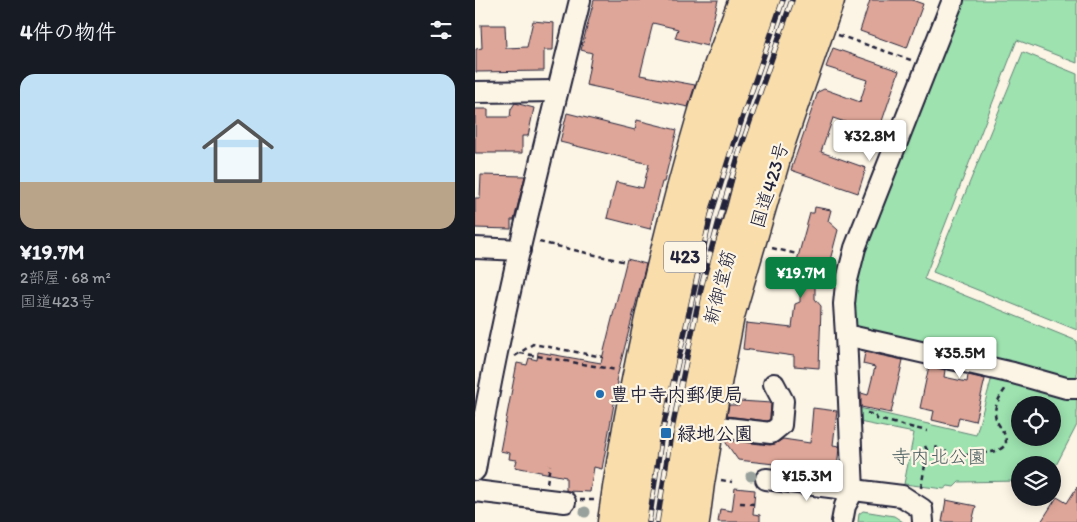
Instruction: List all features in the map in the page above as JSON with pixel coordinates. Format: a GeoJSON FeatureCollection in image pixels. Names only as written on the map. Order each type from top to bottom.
{"type":"FeatureCollection","features":[{"type":"Feature","properties":{"kind":"highway","name":"423"},"geometry":{"type":"LineString","coordinates":[[612,522],[621,453],[653,298],[701,117],[743,0]]}},
{"type":"Feature","properties":{"kind":"highway","name":"新御堂筋"},"geometry":{"type":"LineString","coordinates":[[634,522],[648,430],[697,202],[768,0]]}},
{"type":"Feature","properties":{"kind":"highway","name":"新御堂筋"},"geometry":{"type":"LineString","coordinates":[[672,522],[686,438],[717,285],[741,210],[758,144],[807,0]]}},
{"type":"Feature","properties":{"kind":"highway","name":"国道423号"},"geometry":{"type":"LineString","coordinates":[[695,522],[709,426],[731,316],[780,145],[830,0]]}},
{"type":"Feature","properties":{"kind":"highway"},"geometry":{"type":"LineString","coordinates":[[653,298],[697,202]]}},
{"type":"Feature","properties":{"kind":"highway"},"geometry":{"type":"LineString","coordinates":[[731,316],[741,210]]}},
{"type":"Feature","properties":{"kind":"street"},"geometry":{"type":"LineString","coordinates":[[475,470],[481,394],[527,246],[557,91],[580,0]]}},
{"type":"Feature","properties":{"kind":"street"},"geometry":{"type":"LineString","coordinates":[[843,522],[845,506],[853,490],[844,304],[845,290],[855,248],[953,0]]}},
{"type":"Feature","properties":{"kind":"street"},"geometry":{"type":"LineString","coordinates":[[475,92],[557,91]]}},
{"type":"Feature","properties":{"kind":"street"},"geometry":{"type":"LineString","coordinates":[[475,248],[527,246]]}},
{"type":"Feature","properties":{"kind":"street"},"geometry":{"type":"LineString","coordinates":[[846,335],[1013,373],[1066,388],[1077,388]]}},
{"type":"Feature","properties":{"kind":"street"},"geometry":{"type":"LineString","coordinates":[[709,426],[771,432],[781,425],[783,400],[774,384]]}},
{"type":"Feature","properties":{"kind":"street"},"geometry":{"type":"LineString","coordinates":[[767,479],[901,496],[922,509],[923,522]]}},
{"type":"Feature","properties":{"kind":"street"},"geometry":{"type":"LineString","coordinates":[[475,491],[571,501]]}},
{"type":"Feature","properties":{"kind":"path"},"geometry":{"type":"LineString","coordinates":[[830,32],[915,61]]}},
{"type":"Feature","properties":{"kind":"path"},"geometry":{"type":"LineString","coordinates":[[527,246],[626,262]]}},
{"type":"Feature","properties":{"kind":"path"},"geometry":{"type":"LineString","coordinates":[[770,248],[797,254]]}},
{"type":"Feature","properties":{"kind":"path"},"geometry":{"type":"LineString","coordinates":[[515,356],[533,344],[603,357]]}},
{"type":"Feature","properties":{"kind":"path"},"geometry":{"type":"LineString","coordinates":[[520,352],[604,368]]}},
{"type":"Feature","properties":{"kind":"path"},"geometry":{"type":"LineString","coordinates":[[947,460],[976,453],[994,452],[1002,449],[1006,444],[1006,434],[997,423],[994,414],[997,401],[1008,386],[1013,373]]}},
{"type":"Feature","properties":{"kind":"path"},"geometry":{"type":"LineString","coordinates":[[875,415],[877,419],[927,431]]}},
{"type":"Feature","properties":{"kind":"path"},"geometry":{"type":"LineString","coordinates":[[935,451],[937,444]]}},
{"type":"Feature","properties":{"kind":"path"},"geometry":{"type":"LineString","coordinates":[[925,446],[928,452]]}},
{"type":"Feature","properties":{"kind":"path"},"geometry":{"type":"LineString","coordinates":[[943,454],[950,449]]}},
{"type":"Feature","properties":{"kind":"path"},"geometry":{"type":"LineString","coordinates":[[918,454],[922,456]]}},
{"type":"Feature","properties":{"kind":"path"},"geometry":{"type":"LineString","coordinates":[[547,484],[550,465]]}},
{"type":"Feature","properties":{"kind":"path"},"geometry":{"type":"LineString","coordinates":[[921,488],[925,465]]}},
{"type":"Feature","properties":{"kind":"path"},"geometry":{"type":"LineString","coordinates":[[721,480],[732,482]]}},
{"type":"Feature","properties":{"kind":"path"},"geometry":{"type":"LineString","coordinates":[[571,501],[594,500]]}},
{"type":"Feature","properties":{"kind":"path"},"geometry":{"type":"LineString","coordinates":[[740,503],[753,504]]}},
{"type":"Feature","properties":{"kind":"green space"},"geometry":{"type":"Polygon","coordinates":[[[960,0],[1077,0],[1077,63],[1017,40],[924,279],[1077,341],[1077,380],[1070,381],[860,330],[853,320],[852,293],[863,251],[960,0]]]}},
{"type":"Feature","properties":{"kind":"green space"},"geometry":{"type":"Polygon","coordinates":[[[1023,52],[1077,74],[1077,330],[933,272],[1023,52]]]}},
{"type":"Feature","properties":{"kind":"green space","name":"寺内北公園"},"geometry":{"type":"Polygon","coordinates":[[[992,377],[1077,391],[1077,425],[1061,456],[1011,456],[1011,481],[959,482],[954,487],[948,486],[944,489],[904,484],[914,433],[859,422],[859,408],[976,435],[992,377]]]}},
{"type":"Feature","properties":{"kind":"green space"},"geometry":{"type":"Polygon","coordinates":[[[863,511],[894,516],[903,522],[858,522],[859,514],[863,511]]]}},
{"type":"Feature","properties":{"kind":"building"},"geometry":{"type":"Polygon","coordinates":[[[594,0],[718,0],[707,46],[675,38],[678,29],[653,23],[640,75],[695,85],[688,107],[586,85],[592,53],[581,50],[594,0]]]}},
{"type":"Feature","properties":{"kind":"building"},"geometry":{"type":"Polygon","coordinates":[[[870,0],[912,0],[923,4],[907,48],[860,31],[870,0]]]}},
{"type":"Feature","properties":{"kind":"building"},"geometry":{"type":"Polygon","coordinates":[[[533,21],[554,23],[553,50],[544,50],[544,71],[476,72],[476,49],[482,48],[481,25],[505,25],[506,48],[527,47],[533,21]]]}},
{"type":"Feature","properties":{"kind":"building"},"geometry":{"type":"Polygon","coordinates":[[[833,48],[899,71],[879,130],[865,125],[863,128],[833,118],[821,152],[866,168],[858,193],[791,170],[818,92],[824,89],[860,102],[867,80],[826,67],[833,48]]]}},
{"type":"Feature","properties":{"kind":"building"},"geometry":{"type":"Polygon","coordinates":[[[515,103],[534,108],[528,136],[522,136],[522,153],[475,153],[475,109],[488,109],[488,117],[510,117],[511,109],[515,103]]]}},
{"type":"Feature","properties":{"kind":"building"},"geometry":{"type":"Polygon","coordinates":[[[567,113],[635,130],[637,120],[677,130],[650,229],[607,218],[616,182],[643,188],[649,164],[560,142],[567,113]]]}},
{"type":"Feature","properties":{"kind":"building"},"geometry":{"type":"Polygon","coordinates":[[[481,175],[525,176],[514,220],[511,220],[511,229],[475,228],[475,198],[480,198],[481,175]]]}},
{"type":"Feature","properties":{"kind":"building"},"geometry":{"type":"Polygon","coordinates":[[[815,207],[831,210],[828,221],[838,230],[824,283],[815,282],[815,299],[821,306],[819,368],[794,366],[794,356],[743,349],[746,323],[792,328],[795,304],[800,302],[800,280],[792,279],[810,213],[814,213],[815,207]]]}},
{"type":"Feature","properties":{"kind":"building"},"geometry":{"type":"Polygon","coordinates":[[[627,259],[646,264],[616,381],[618,382],[602,469],[594,467],[590,492],[568,491],[566,490],[566,477],[515,467],[517,460],[509,459],[510,453],[500,451],[517,363],[527,365],[529,358],[537,360],[538,352],[601,363],[627,259]]]}},
{"type":"Feature","properties":{"kind":"building"},"geometry":{"type":"Polygon","coordinates":[[[865,352],[903,360],[891,413],[861,407],[861,393],[868,395],[875,367],[863,364],[865,352]]]}},
{"type":"Feature","properties":{"kind":"building"},"geometry":{"type":"Polygon","coordinates":[[[929,366],[945,370],[944,377],[967,382],[968,375],[985,379],[975,421],[959,417],[957,426],[932,420],[934,411],[920,408],[929,366]]]}},
{"type":"Feature","properties":{"kind":"building"},"geometry":{"type":"Polygon","coordinates":[[[740,401],[771,403],[770,419],[767,421],[727,416],[729,405],[739,405],[740,401]]]}},
{"type":"Feature","properties":{"kind":"building"},"geometry":{"type":"Polygon","coordinates":[[[813,408],[837,411],[833,445],[839,446],[837,471],[738,460],[724,440],[770,445],[783,439],[810,443],[813,408]]]}},
{"type":"Feature","properties":{"kind":"building"},"geometry":{"type":"Polygon","coordinates":[[[1077,487],[1077,522],[1041,522],[1051,506],[1061,506],[1061,499],[1067,503],[1077,487]]]}},
{"type":"Feature","properties":{"kind":"building"},"geometry":{"type":"Polygon","coordinates":[[[735,488],[755,490],[753,514],[760,515],[760,522],[718,522],[720,509],[732,511],[735,488]]]}},
{"type":"Feature","properties":{"kind":"building"},"geometry":{"type":"Polygon","coordinates":[[[946,500],[976,506],[972,522],[942,522],[946,500]]]}},
{"type":"Feature","properties":{"kind":"railway"},"geometry":{"type":"LineString","coordinates":[[649,522],[662,433],[711,215],[783,0]]}},
{"type":"Feature","properties":{"kind":"railway"},"geometry":{"type":"LineString","coordinates":[[657,522],[671,434],[702,284],[741,147],[792,0]]}},
{"type":"Feature","properties":{"kind":"place","name":"豊中寺内郵便局"},"geometry":{"type":"Point","coordinates":[600,394]}},
{"type":"Feature","properties":{"kind":"place","name":"緑地公園"},"geometry":{"type":"Point","coordinates":[666,433]}}]}
